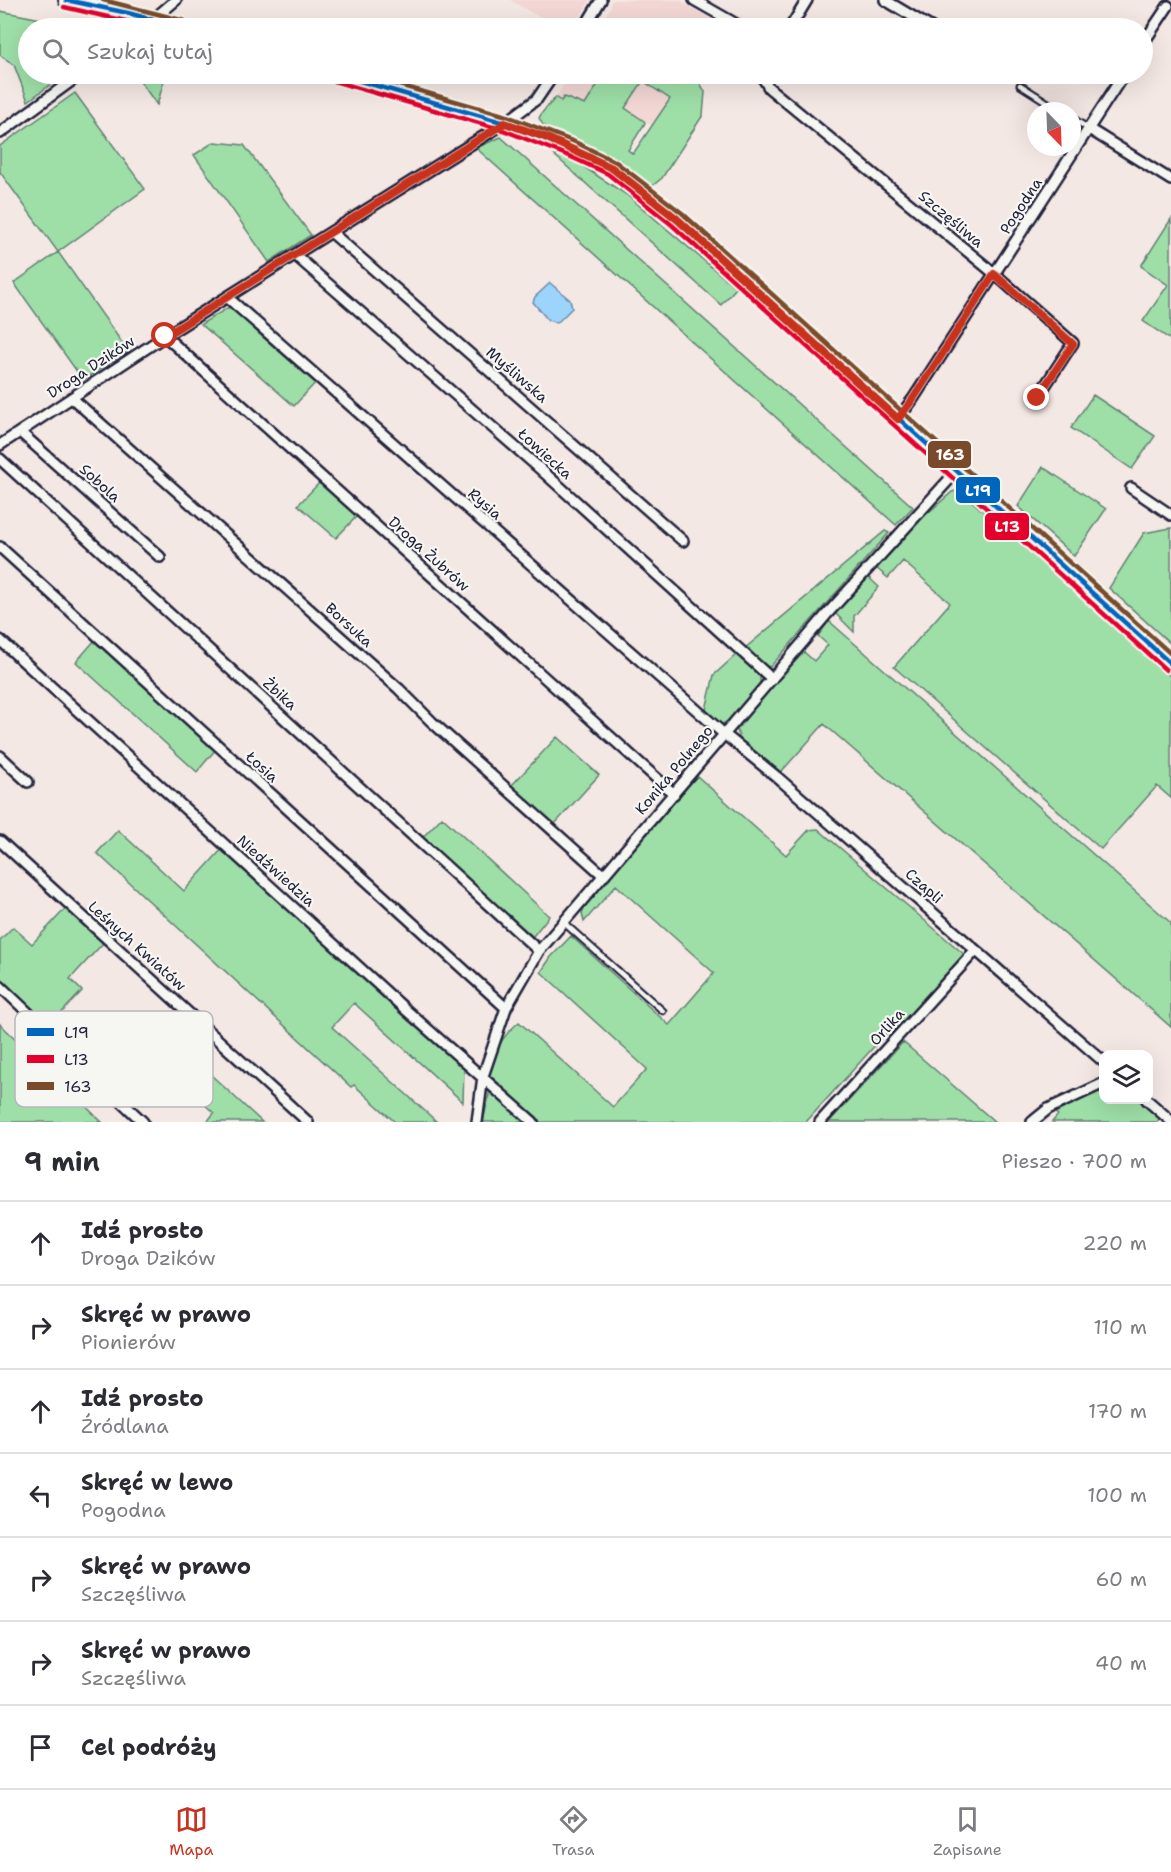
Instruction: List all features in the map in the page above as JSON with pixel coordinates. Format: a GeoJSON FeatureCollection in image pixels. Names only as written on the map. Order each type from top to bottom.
{"type":"FeatureCollection","features":[{"type":"Feature","properties":{"kind":"main road"},"geometry":{"type":"LineString","coordinates":[[66,0],[113,9],[135,18]]}},
{"type":"Feature","properties":{"kind":"main road"},"geometry":{"type":"LineString","coordinates":[[370,84],[505,123],[545,137],[612,168],[677,219],[1171,664]]}},
{"type":"Feature","properties":{"kind":"street"},"geometry":{"type":"LineString","coordinates":[[156,18],[176,0]]}},
{"type":"Feature","properties":{"kind":"street"},"geometry":{"type":"LineString","coordinates":[[590,18],[601,0]]}},
{"type":"Feature","properties":{"kind":"street"},"geometry":{"type":"LineString","coordinates":[[694,0],[726,18]]}},
{"type":"Feature","properties":{"kind":"street"},"geometry":{"type":"LineString","coordinates":[[796,18],[807,0]]}},
{"type":"Feature","properties":{"kind":"street"},"geometry":{"type":"LineString","coordinates":[[885,0],[915,18]]}},
{"type":"Feature","properties":{"kind":"street"},"geometry":{"type":"LineString","coordinates":[[1153,30],[1170,5],[1159,0]]}},
{"type":"Feature","properties":{"kind":"street"},"geometry":{"type":"LineString","coordinates":[[0,133],[67,84]]}},
{"type":"Feature","properties":{"kind":"street","name":"Droga Dzików"},"geometry":{"type":"LineString","coordinates":[[0,445],[165,336],[505,123],[537,99],[547,84]]}},
{"type":"Feature","properties":{"kind":"street","name":"Szczęśliwa"},"geometry":{"type":"LineString","coordinates":[[767,84],[994,274],[1073,344],[1037,398]]}},
{"type":"Feature","properties":{"kind":"street","name":"Pogodna"},"geometry":{"type":"LineString","coordinates":[[898,419],[1118,84]]}},
{"type":"Feature","properties":{"kind":"street"},"geometry":{"type":"LineString","coordinates":[[1089,129],[1171,180]]}},
{"type":"Feature","properties":{"kind":"street","name":"Myśliwska"},"geometry":{"type":"LineString","coordinates":[[331,232],[683,541]]}},
{"type":"Feature","properties":{"kind":"street","name":"Łowiecka"},"geometry":{"type":"LineString","coordinates":[[295,255],[538,467],[772,679]]}},
{"type":"Feature","properties":{"kind":"street","name":"Rysia"},"geometry":{"type":"LineString","coordinates":[[227,297],[724,734]]}},
{"type":"Feature","properties":{"kind":"street","name":"Droga Żubrów"},"geometry":{"type":"LineString","coordinates":[[165,336],[674,794]]}},
{"type":"Feature","properties":{"kind":"street","name":"Borsuka"},"geometry":{"type":"LineString","coordinates":[[72,398],[390,681],[432,722],[604,876]]}},
{"type":"Feature","properties":{"kind":"street","name":"Sobola"},"geometry":{"type":"LineString","coordinates":[[20,432],[160,557]]}},
{"type":"Feature","properties":{"kind":"street","name":"Żbika"},"geometry":{"type":"LineString","coordinates":[[0,459],[539,951]]}},
{"type":"Feature","properties":{"kind":"street","name":"Konika Polnego"},"geometry":{"type":"LineString","coordinates":[[477,1122],[483,1076],[506,1008],[539,951],[827,614],[956,472]]}},
{"type":"Feature","properties":{"kind":"street"},"geometry":{"type":"LineString","coordinates":[[1131,488],[1171,515]]}},
{"type":"Feature","properties":{"kind":"street","name":"Łosia"},"geometry":{"type":"LineString","coordinates":[[0,547],[506,1008]]}},
{"type":"Feature","properties":{"kind":"street","name":"Niedźwiedzia"},"geometry":{"type":"LineString","coordinates":[[0,640],[397,1002],[533,1122]]}},
{"type":"Feature","properties":{"kind":"street","name":"Czapli"},"geometry":{"type":"LineString","coordinates":[[724,734],[777,777],[1099,1058]]}},
{"type":"Feature","properties":{"kind":"street"},"geometry":{"type":"LineString","coordinates":[[0,756],[28,782]]}},
{"type":"Feature","properties":{"kind":"street","name":"Leśnych Kwiatów"},"geometry":{"type":"LineString","coordinates":[[0,841],[187,1011]]}},
{"type":"Feature","properties":{"kind":"street","name":"Orlika"},"geometry":{"type":"LineString","coordinates":[[820,1122],[975,951]]}},
{"type":"Feature","properties":{"kind":"street"},"geometry":{"type":"LineString","coordinates":[[0,986],[26,1011]]}},
{"type":"Feature","properties":{"kind":"street","name":"Leśnych Kwiatów"},"geometry":{"type":"LineString","coordinates":[[213,1035],[309,1122]]}},
{"type":"Feature","properties":{"kind":"street"},"geometry":{"type":"LineString","coordinates":[[1032,1122],[1048,1109],[1099,1085]]}},
{"type":"Feature","properties":{"kind":"street"},"geometry":{"type":"LineString","coordinates":[[1152,1104],[1171,1121]]}},
{"type":"Feature","properties":{"kind":"street"},"geometry":{"type":"LineString","coordinates":[[127,1107],[143,1122]]}},
{"type":"Feature","properties":{"kind":"lane"},"geometry":{"type":"LineString","coordinates":[[1020,85],[1047,102]]}},
{"type":"Feature","properties":{"kind":"lane"},"geometry":{"type":"LineString","coordinates":[[1081,124],[1089,129]]}},
{"type":"Feature","properties":{"kind":"lane"},"geometry":{"type":"LineString","coordinates":[[564,922],[663,1011]]}},
{"type":"Feature","properties":{"kind":"shaded area"},"geometry":{"type":"Polygon","coordinates":[[[510,0],[590,0],[579,18],[541,18],[510,0]]]}},
{"type":"Feature","properties":{"kind":"shaded area"},"geometry":{"type":"Polygon","coordinates":[[[613,0],[679,0],[709,18],[604,18],[613,0]]]}},
{"type":"Feature","properties":{"kind":"shaded area"},"geometry":{"type":"Polygon","coordinates":[[[564,84],[598,84],[585,105],[565,97],[562,101],[556,97],[564,84]]]}},
{"type":"Feature","properties":{"kind":"shaded area"},"geometry":{"type":"Polygon","coordinates":[[[641,84],[648,84],[670,98],[652,126],[625,108],[641,84]]]}},
{"type":"Feature","properties":{"kind":"green space"},"geometry":{"type":"Polygon","coordinates":[[[0,11],[36,18],[18,18],[18,75],[14,65],[0,55],[0,11]]]}},
{"type":"Feature","properties":{"kind":"green space"},"geometry":{"type":"Polygon","coordinates":[[[21,84],[51,84],[28,101],[21,84]]]}},
{"type":"Feature","properties":{"kind":"green space"},"geometry":{"type":"Polygon","coordinates":[[[142,84],[163,84],[157,105],[142,84]]]}},
{"type":"Feature","properties":{"kind":"green space"},"geometry":{"type":"Polygon","coordinates":[[[598,84],[641,84],[625,108],[645,123],[628,150],[633,154],[670,99],[648,84],[701,84],[705,92],[703,115],[662,178],[651,187],[623,166],[622,161],[616,158],[613,160],[543,125],[539,118],[542,112],[556,97],[561,101],[564,97],[585,105],[598,84]]]}},
{"type":"Feature","properties":{"kind":"green space"},"geometry":{"type":"Polygon","coordinates":[[[75,93],[145,189],[58,252],[0,172],[0,146],[75,93]]]}},
{"type":"Feature","properties":{"kind":"green space"},"geometry":{"type":"Polygon","coordinates":[[[501,137],[913,507],[896,525],[476,148],[501,137]]]}},
{"type":"Feature","properties":{"kind":"green space"},"geometry":{"type":"Polygon","coordinates":[[[214,142],[244,145],[311,235],[269,262],[194,155],[214,142]]]}},
{"type":"Feature","properties":{"kind":"green space"},"geometry":{"type":"Polygon","coordinates":[[[553,154],[576,162],[627,195],[736,288],[721,305],[553,154]]]}},
{"type":"Feature","properties":{"kind":"green space"},"geometry":{"type":"Polygon","coordinates":[[[1171,219],[1171,340],[1143,321],[1168,285],[1141,266],[1171,219]]]}},
{"type":"Feature","properties":{"kind":"green space"},"geometry":{"type":"Polygon","coordinates":[[[58,252],[128,351],[83,380],[14,283],[58,252]]]}},
{"type":"Feature","properties":{"kind":"green space"},"geometry":{"type":"Polygon","coordinates":[[[231,306],[317,381],[294,406],[201,324],[231,306]]]}},
{"type":"Feature","properties":{"kind":"green space"},"geometry":{"type":"Polygon","coordinates":[[[1093,395],[1155,436],[1132,469],[1071,428],[1093,395]]]}},
{"type":"Feature","properties":{"kind":"green space"},"geometry":{"type":"Polygon","coordinates":[[[1043,467],[1106,509],[1074,556],[1018,506],[1043,467]]]}},
{"type":"Feature","properties":{"kind":"green space"},"geometry":{"type":"Polygon","coordinates":[[[320,482],[358,515],[336,538],[298,505],[320,482]]]}},
{"type":"Feature","properties":{"kind":"green space"},"geometry":{"type":"Polygon","coordinates":[[[959,490],[1171,677],[1171,798],[1157,786],[1101,849],[894,667],[950,603],[903,561],[888,578],[875,567],[905,533],[952,492],[959,490]]]}},
{"type":"Feature","properties":{"kind":"green space"},"geometry":{"type":"Polygon","coordinates":[[[1171,528],[1171,644],[1109,588],[1144,533],[1171,528]]]}},
{"type":"Feature","properties":{"kind":"green space"},"geometry":{"type":"Polygon","coordinates":[[[885,531],[889,533],[770,667],[765,666],[744,649],[885,531]]]}},
{"type":"Feature","properties":{"kind":"green space"},"geometry":{"type":"Polygon","coordinates":[[[867,576],[879,587],[854,616],[854,632],[835,613],[867,576]]]}},
{"type":"Feature","properties":{"kind":"green space"},"geometry":{"type":"Polygon","coordinates":[[[829,621],[1171,923],[1171,1027],[824,724],[781,772],[741,743],[737,730],[756,704],[804,652],[814,661],[828,645],[818,636],[829,621]]]}},
{"type":"Feature","properties":{"kind":"green space"},"geometry":{"type":"Polygon","coordinates":[[[95,640],[216,749],[197,772],[76,662],[95,640]]]}},
{"type":"Feature","properties":{"kind":"green space"},"geometry":{"type":"Polygon","coordinates":[[[738,653],[760,674],[760,684],[736,715],[718,725],[705,714],[714,675],[738,653]]]}},
{"type":"Feature","properties":{"kind":"green space"},"geometry":{"type":"Polygon","coordinates":[[[557,737],[599,775],[554,825],[511,786],[557,737]]]}},
{"type":"Feature","properties":{"kind":"green space"},"geometry":{"type":"Polygon","coordinates":[[[697,776],[786,855],[809,830],[818,829],[965,955],[895,1035],[889,1030],[806,1122],[538,1122],[488,1078],[502,1041],[519,1022],[613,1107],[647,1069],[541,972],[551,957],[571,936],[669,1025],[714,973],[616,885],[584,922],[582,913],[585,906],[697,776]]]}},
{"type":"Feature","properties":{"kind":"green space"},"geometry":{"type":"Polygon","coordinates":[[[442,817],[549,916],[530,940],[421,839],[442,817]]]}},
{"type":"Feature","properties":{"kind":"green space"},"geometry":{"type":"Polygon","coordinates":[[[118,830],[184,891],[223,848],[464,1066],[463,1102],[354,1003],[332,1027],[437,1122],[395,1122],[354,1085],[351,1087],[97,853],[118,830]]]}},
{"type":"Feature","properties":{"kind":"green space"},"geometry":{"type":"Polygon","coordinates":[[[67,907],[105,941],[70,979],[82,991],[63,1011],[33,1011],[0,979],[0,940],[13,927],[32,944],[67,907]]]}},
{"type":"Feature","properties":{"kind":"green space"},"geometry":{"type":"Polygon","coordinates":[[[0,1024],[15,1038],[15,1107],[86,1107],[102,1122],[0,1122],[0,1024]]]}},
{"type":"Feature","properties":{"kind":"green space"},"geometry":{"type":"Polygon","coordinates":[[[903,1042],[995,1122],[829,1122],[903,1042]]]}},
{"type":"Feature","properties":{"kind":"green space"},"geometry":{"type":"Polygon","coordinates":[[[213,1077],[262,1122],[207,1122],[214,1113],[207,1107],[213,1107],[213,1077]]]}},
{"type":"Feature","properties":{"kind":"green space"},"geometry":{"type":"Polygon","coordinates":[[[490,1090],[527,1122],[483,1122],[490,1090]]]}},
{"type":"Feature","properties":{"kind":"green space"},"geometry":{"type":"Polygon","coordinates":[[[1099,1090],[1099,1104],[1145,1104],[1161,1117],[1157,1122],[1052,1122],[1058,1115],[1055,1113],[1066,1105],[1099,1090]]]}},
{"type":"Feature","properties":{"kind":"water"},"geometry":{"type":"Polygon","coordinates":[[[550,283],[570,300],[572,308],[557,323],[548,320],[533,302],[535,297],[550,283]]]}},
{"type":"Feature","properties":{"kind":"transit line","name":"L19"},"geometry":{"type":"LineString","coordinates":[[66,0],[146,18]]}},
{"type":"Feature","properties":{"kind":"transit line","name":"163"},"geometry":{"type":"LineString","coordinates":[[103,0],[173,18]]}},
{"type":"Feature","properties":{"kind":"transit line","name":"L13"},"geometry":{"type":"LineString","coordinates":[[64,7],[112,18]]}},
{"type":"Feature","properties":{"kind":"transit line","name":"L13"},"geometry":{"type":"LineString","coordinates":[[344,84],[503,130],[608,174],[672,225],[1166,670]]}},
{"type":"Feature","properties":{"kind":"transit line","name":"L19"},"geometry":{"type":"LineString","coordinates":[[370,84],[505,123],[572,149],[612,168],[677,219],[1171,664]]}},
{"type":"Feature","properties":{"kind":"transit line","name":"163"},"geometry":{"type":"LineString","coordinates":[[396,84],[507,116],[575,142],[616,162],[682,213],[1171,654]]}},
{"type":"Feature","properties":{"kind":"route"},"geometry":{"type":"LineString","coordinates":[[165,336],[505,123],[545,137],[612,168],[677,219],[898,419],[994,274],[1073,344],[1037,398]]}}]}
